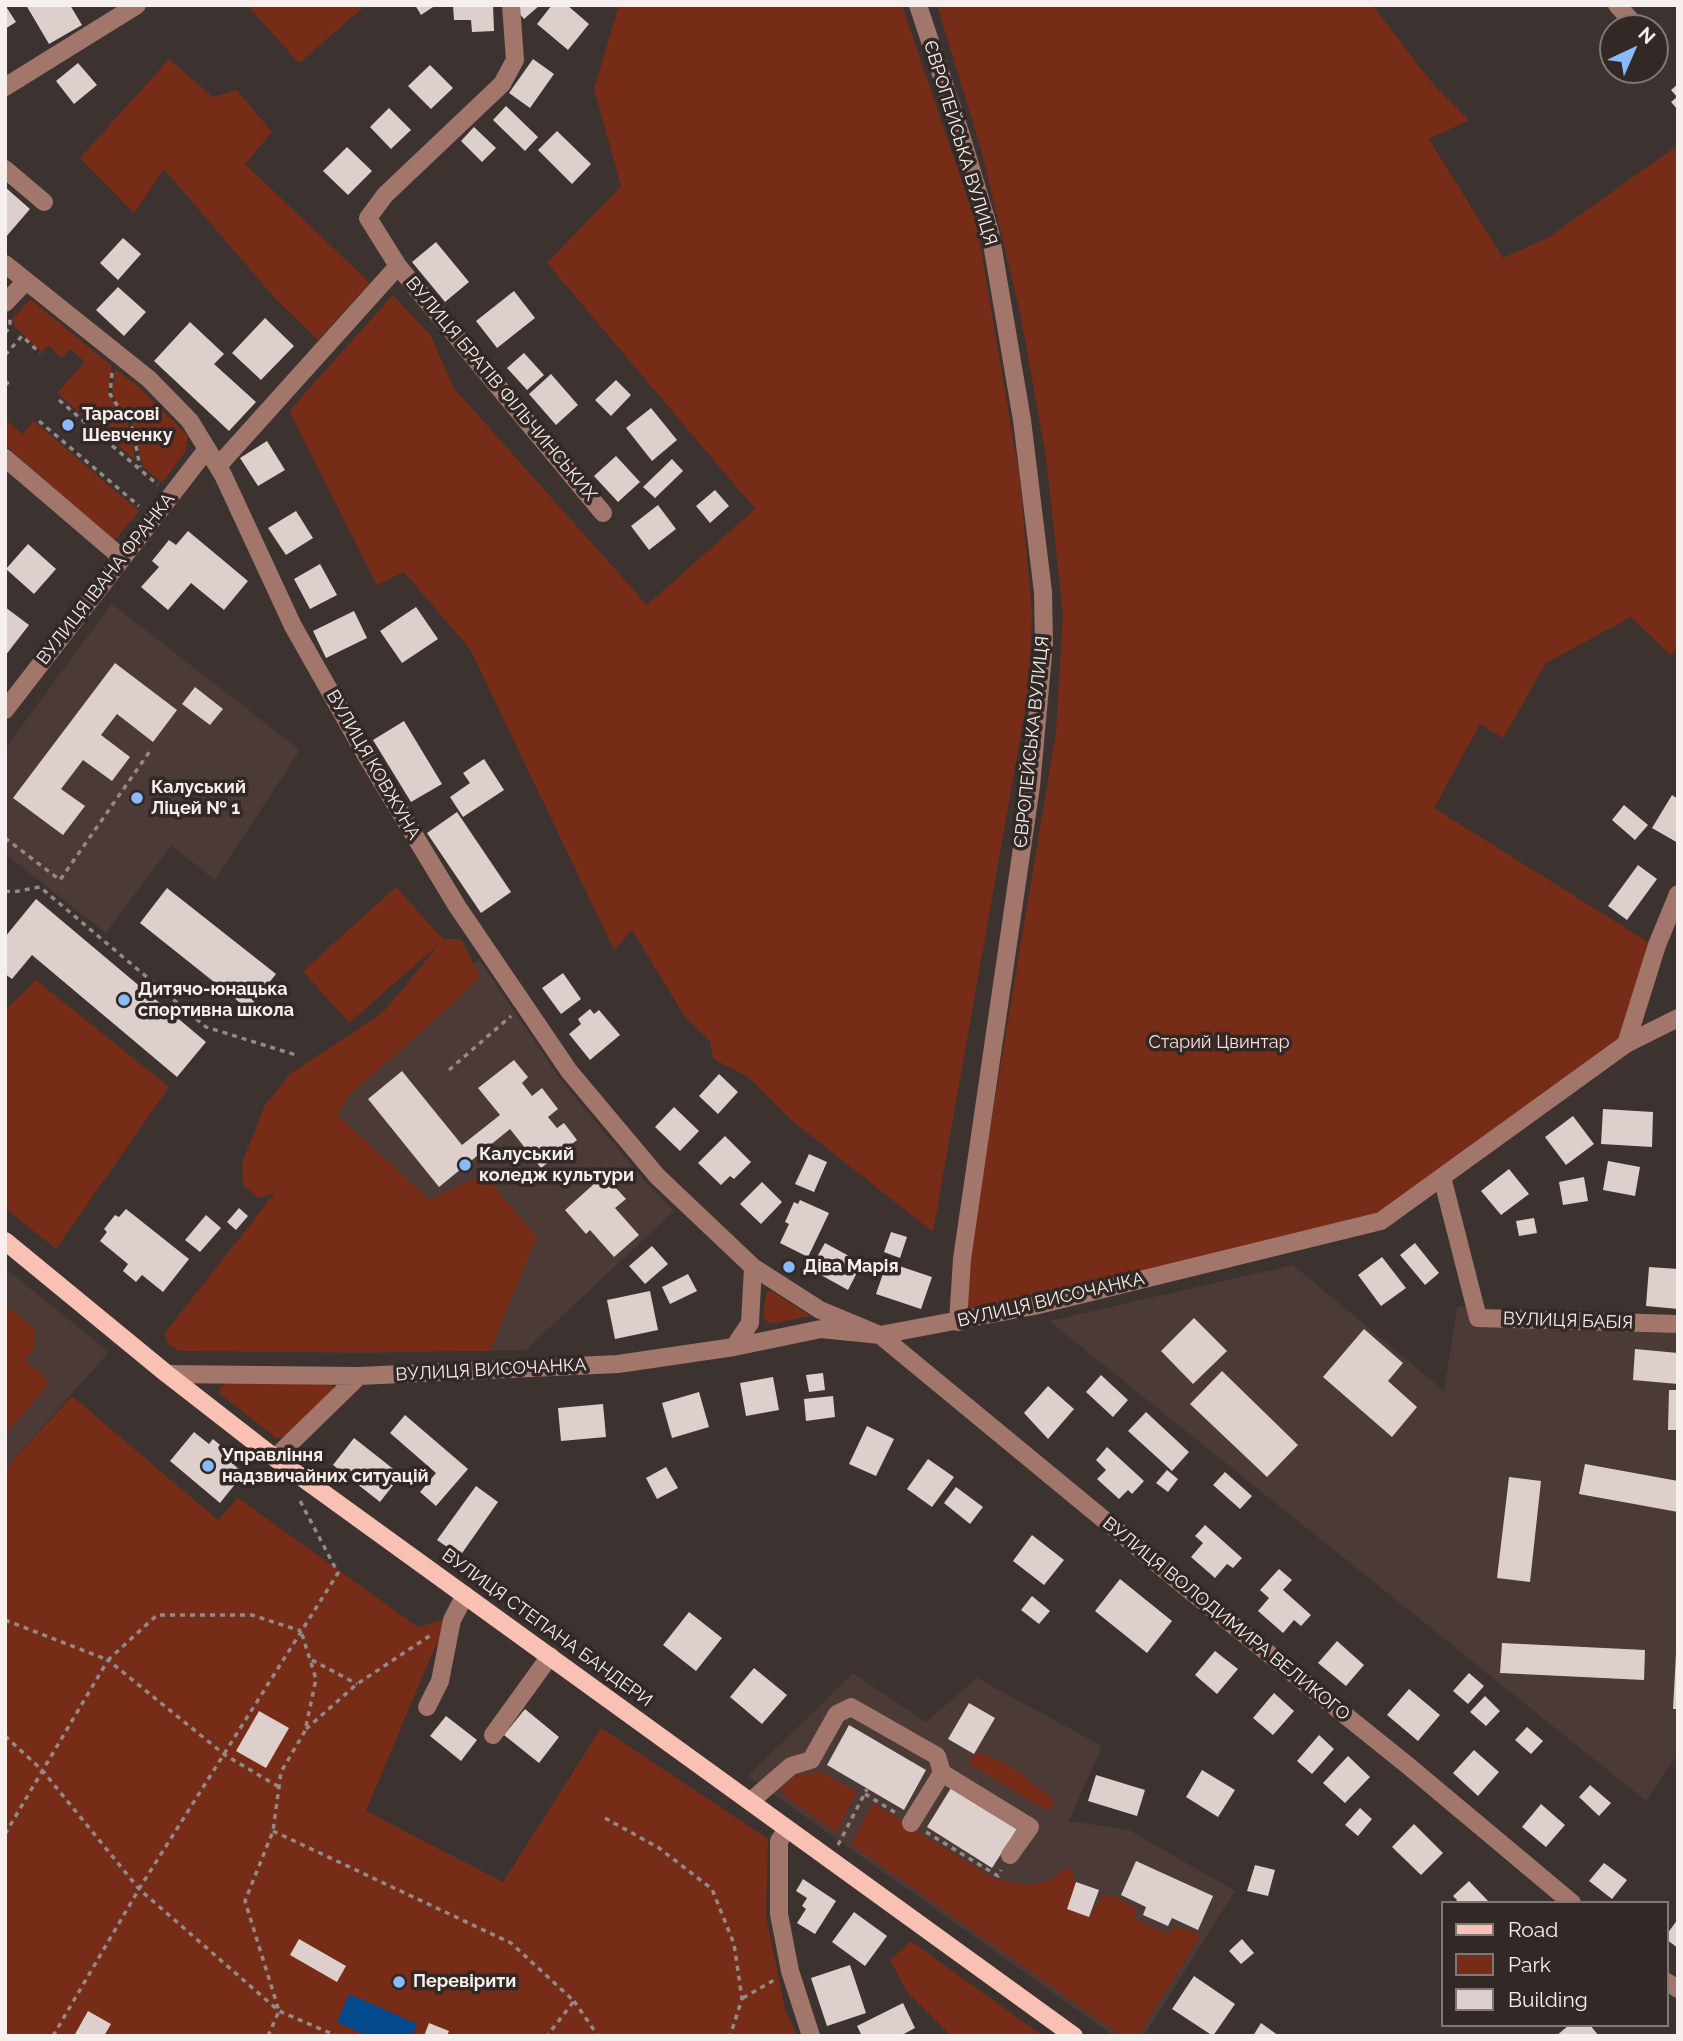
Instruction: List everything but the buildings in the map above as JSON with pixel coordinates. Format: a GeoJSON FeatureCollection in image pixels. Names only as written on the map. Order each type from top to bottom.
{"type":"FeatureCollection","features":[{"type":"Feature","properties":{"kind":"main road","name":"ВУЛИЦЯ СТЕПАНА БАНДЕРИ"},"geometry":{"type":"LineString","coordinates":[[5,1241],[167,1374],[275,1458],[1074,2036]]}},
{"type":"Feature","properties":{"kind":"street"},"geometry":{"type":"LineString","coordinates":[[5,87],[136,5]]}},
{"type":"Feature","properties":{"kind":"street","name":"ВУЛИЦЯ БРАТІВ ФІЛЬЧИНСЬКИХ"},"geometry":{"type":"LineString","coordinates":[[512,5],[515,60],[502,83],[385,195],[368,218],[398,266],[603,513]]}},
{"type":"Feature","properties":{"kind":"street","name":"ЄВРОПЕЙСЬКА ВУЛИЦЯ"},"geometry":{"type":"LineString","coordinates":[[918,5],[990,232],[1021,420],[1044,592],[1044,644],[1031,786],[963,1246],[958,1322]]}},
{"type":"Feature","properties":{"kind":"street"},"geometry":{"type":"LineString","coordinates":[[5,169],[44,202]]}},
{"type":"Feature","properties":{"kind":"street","name":"ВУЛИЦЯ КОВЖУНА"},"geometry":{"type":"LineString","coordinates":[[5,264],[149,379],[190,421],[218,466],[293,625],[367,757],[457,906],[569,1071],[657,1176],[753,1267],[820,1310],[880,1335]]}},
{"type":"Feature","properties":{"kind":"street","name":"ВУЛИЦЯ БРАТІВ ФІЛЬЧИНСЬКИХ"},"geometry":{"type":"LineString","coordinates":[[218,466],[398,266]]}},
{"type":"Feature","properties":{"kind":"street"},"geometry":{"type":"LineString","coordinates":[[5,303],[26,281]]}},
{"type":"Feature","properties":{"kind":"street","name":"ВУЛИЦЯ ІВАНА ФРАНКА"},"geometry":{"type":"LineString","coordinates":[[5,710],[207,449]]}},
{"type":"Feature","properties":{"kind":"street"},"geometry":{"type":"LineString","coordinates":[[5,458],[122,558]]}},
{"type":"Feature","properties":{"kind":"street"},"geometry":{"type":"LineString","coordinates":[[1626,1044],[1657,945],[1678,894]]}},
{"type":"Feature","properties":{"kind":"street","name":"ВУЛИЦЯ ВИСОЧАНКА"},"geometry":{"type":"LineString","coordinates":[[167,1374],[359,1376],[618,1364],[734,1347],[821,1329],[880,1335],[1047,1303],[1381,1221],[1626,1044],[1678,1018]]}},
{"type":"Feature","properties":{"kind":"street","name":"ВУЛИЦЯ БАБІЯ"},"geometry":{"type":"LineString","coordinates":[[1442,1177],[1478,1318],[1678,1324]]}},
{"type":"Feature","properties":{"kind":"street"},"geometry":{"type":"LineString","coordinates":[[734,1347],[750,1323],[753,1267]]}},
{"type":"Feature","properties":{"kind":"street","name":"ВУЛИЦЯ ВОЛОДИМИРА ВЕЛИКОГО"},"geometry":{"type":"LineString","coordinates":[[880,1335],[1570,1901]]}},
{"type":"Feature","properties":{"kind":"street"},"geometry":{"type":"LineString","coordinates":[[275,1458],[359,1376]]}},
{"type":"Feature","properties":{"kind":"street"},"geometry":{"type":"LineString","coordinates":[[427,1707],[440,1681],[452,1620],[465,1595]]}},
{"type":"Feature","properties":{"kind":"street"},"geometry":{"type":"LineString","coordinates":[[493,1735],[550,1656]]}},
{"type":"Feature","properties":{"kind":"street"},"geometry":{"type":"LineString","coordinates":[[751,1801],[791,1766],[811,1760],[837,1714],[851,1707],[937,1756],[942,1773],[1030,1827],[1010,1855]]}},
{"type":"Feature","properties":{"kind":"street"},"geometry":{"type":"LineString","coordinates":[[911,1823],[942,1773]]}},
{"type":"Feature","properties":{"kind":"street"},"geometry":{"type":"LineString","coordinates":[[787,1829],[779,1841],[779,1914],[790,1971],[811,2036]]}},
{"type":"Feature","properties":{"kind":"path"},"geometry":{"type":"LineString","coordinates":[[5,355],[22,337],[40,353]]}},
{"type":"Feature","properties":{"kind":"path"},"geometry":{"type":"LineString","coordinates":[[113,367],[110,394],[133,430],[140,469]]}},
{"type":"Feature","properties":{"kind":"path"},"geometry":{"type":"LineString","coordinates":[[5,380],[11,386]]}},
{"type":"Feature","properties":{"kind":"path"},"geometry":{"type":"LineString","coordinates":[[59,400],[163,489]]}},
{"type":"Feature","properties":{"kind":"path"},"geometry":{"type":"LineString","coordinates":[[39,421],[146,512]]}},
{"type":"Feature","properties":{"kind":"path"},"geometry":{"type":"LineString","coordinates":[[5,838],[60,880],[150,751]]}},
{"type":"Feature","properties":{"kind":"path"},"geometry":{"type":"LineString","coordinates":[[5,891],[40,887],[206,1027],[296,1055]]}},
{"type":"Feature","properties":{"kind":"path"},"geometry":{"type":"LineString","coordinates":[[449,1070],[518,1010]]}},
{"type":"Feature","properties":{"kind":"path"},"geometry":{"type":"LineString","coordinates":[[53,2036],[139,1889],[338,1573],[295,1492]]}},
{"type":"Feature","properties":{"kind":"path"},"geometry":{"type":"LineString","coordinates":[[5,1834],[108,1660],[156,1615],[253,1615],[301,1631]]}},
{"type":"Feature","properties":{"kind":"path"},"geometry":{"type":"LineString","coordinates":[[5,1620],[108,1660],[225,1755],[279,1787]]}},
{"type":"Feature","properties":{"kind":"path"},"geometry":{"type":"LineString","coordinates":[[268,2036],[279,2011],[245,1901],[273,1831],[281,1772],[305,1731],[357,1684],[452,1620]]}},
{"type":"Feature","properties":{"kind":"path"},"geometry":{"type":"LineString","coordinates":[[301,1631],[316,1679],[305,1731]]}},
{"type":"Feature","properties":{"kind":"path"},"geometry":{"type":"LineString","coordinates":[[310,1658],[357,1684]]}},
{"type":"Feature","properties":{"kind":"path"},"geometry":{"type":"LineString","coordinates":[[5,1736],[41,1770],[139,1889],[279,2011],[337,2036]]}},
{"type":"Feature","properties":{"kind":"path"},"geometry":{"type":"LineString","coordinates":[[837,1847],[866,1792],[998,1876],[1010,1855]]}},
{"type":"Feature","properties":{"kind":"path"},"geometry":{"type":"LineString","coordinates":[[605,1818],[659,1848],[712,1889],[734,1944],[742,1999],[730,2036]]}},
{"type":"Feature","properties":{"kind":"path"},"geometry":{"type":"LineString","coordinates":[[273,1831],[512,1943],[574,2001],[598,2036]]}},
{"type":"Feature","properties":{"kind":"path"},"geometry":{"type":"LineString","coordinates":[[742,1999],[790,1971]]}},
{"type":"Feature","properties":{"kind":"path"},"geometry":{"type":"LineString","coordinates":[[547,2036],[574,2001]]}},
{"type":"Feature","properties":{"kind":"shaded area","name":"Калуський Ліцей № 1"},"geometry":{"type":"Polygon","coordinates":[[[112,604],[300,750],[215,880],[171,846],[106,933],[5,854],[5,748],[112,604]]]}},
{"type":"Feature","properties":{"kind":"shaded area","name":"Калуський коледж культури"},"geometry":{"type":"Polygon","coordinates":[[[479,959],[560,1079],[645,1181],[674,1211],[526,1350],[363,1353],[179,1351],[168,1344],[165,1333],[310,1150],[326,1105],[479,959]]]}},
{"type":"Feature","properties":{"kind":"shaded area"},"geometry":{"type":"Polygon","coordinates":[[[1293,1265],[1444,1391],[1457,1307],[1678,1316],[1678,1754],[1646,1801],[1049,1321],[1293,1265]]]}},
{"type":"Feature","properties":{"kind":"shaded area"},"geometry":{"type":"Polygon","coordinates":[[[5,1268],[109,1352],[5,1469],[5,1268]]]}},
{"type":"Feature","properties":{"kind":"shaded area"},"geometry":{"type":"Polygon","coordinates":[[[853,1673],[926,1722],[977,1678],[1102,1746],[1069,1821],[1129,1830],[1235,1891],[1144,2036],[1114,2036],[748,1776],[853,1673]]]}},
{"type":"Feature","properties":{"kind":"green space"},"geometry":{"type":"Polygon","coordinates":[[[247,5],[366,5],[299,63],[247,5]]]}},
{"type":"Feature","properties":{"kind":"green space"},"geometry":{"type":"Polygon","coordinates":[[[619,5],[902,5],[977,226],[1020,480],[1032,613],[1029,689],[933,1232],[790,1119],[748,1077],[713,1059],[710,1041],[685,1017],[632,930],[614,950],[470,649],[404,572],[377,585],[289,411],[393,295],[431,336],[453,387],[647,605],[755,509],[547,263],[621,186],[594,89],[619,5]]]}},
{"type":"Feature","properties":{"kind":"green space","name":"Старий Цвинтар"},"geometry":{"type":"Polygon","coordinates":[[[937,5],[1372,5],[1433,84],[1469,120],[1429,139],[1503,258],[1549,237],[1678,145],[1678,645],[1671,656],[1631,617],[1546,663],[1503,738],[1480,724],[1434,808],[1648,942],[1626,1044],[1381,1221],[958,1322],[1056,732],[1063,615],[1046,457],[1020,312],[981,149],[937,5]]]}},
{"type":"Feature","properties":{"kind":"green space"},"geometry":{"type":"Polygon","coordinates":[[[169,59],[213,97],[237,90],[272,132],[245,164],[370,283],[318,340],[272,295],[164,169],[134,213],[80,158],[169,59]]]}},
{"type":"Feature","properties":{"kind":"green space"},"geometry":{"type":"Polygon","coordinates":[[[30,299],[112,366],[108,393],[131,430],[135,460],[57,393],[85,362],[70,349],[61,358],[48,345],[42,352],[14,326],[13,318],[30,299]]]}},
{"type":"Feature","properties":{"kind":"green space"},"geometry":{"type":"Polygon","coordinates":[[[115,369],[140,388],[188,436],[185,452],[162,483],[143,467],[135,430],[112,394],[115,369]]]}},
{"type":"Feature","properties":{"kind":"green space"},"geometry":{"type":"Polygon","coordinates":[[[5,419],[22,434],[34,421],[139,511],[114,541],[5,445],[5,419]]]}},
{"type":"Feature","properties":{"kind":"green space"},"geometry":{"type":"Polygon","coordinates":[[[396,887],[443,939],[461,939],[480,977],[350,1094],[337,1115],[430,1200],[483,1174],[537,1237],[490,1351],[179,1351],[168,1344],[165,1333],[275,1193],[258,1198],[243,1185],[242,1163],[265,1105],[290,1074],[387,1008],[439,944],[349,1023],[303,971],[396,887]]]}},
{"type":"Feature","properties":{"kind":"green space"},"geometry":{"type":"Polygon","coordinates":[[[36,980],[169,1087],[56,1249],[5,1208],[5,1010],[36,980]]]}},
{"type":"Feature","properties":{"kind":"green space"},"geometry":{"type":"Polygon","coordinates":[[[770,1290],[810,1316],[770,1324],[763,1318],[766,1294],[770,1290]]]}},
{"type":"Feature","properties":{"kind":"green space"},"geometry":{"type":"Polygon","coordinates":[[[5,1304],[35,1330],[34,1349],[25,1360],[50,1382],[5,1435],[5,1304]]]}},
{"type":"Feature","properties":{"kind":"green space"},"geometry":{"type":"Polygon","coordinates":[[[229,1383],[329,1383],[333,1386],[333,1392],[287,1437],[276,1438],[219,1393],[221,1386],[229,1383]]]}},
{"type":"Feature","properties":{"kind":"green space"},"geometry":{"type":"Polygon","coordinates":[[[72,1396],[218,1520],[238,1498],[418,1627],[456,1616],[434,1649],[366,1811],[503,1882],[601,1728],[768,1839],[766,1915],[785,2009],[797,2036],[5,2036],[5,1469],[72,1396]]]}},
{"type":"Feature","properties":{"kind":"green space"},"geometry":{"type":"Polygon","coordinates":[[[982,1753],[1007,1764],[1052,1797],[1054,1805],[1046,1810],[969,1764],[974,1754],[982,1753]]]}},
{"type":"Feature","properties":{"kind":"green space"},"geometry":{"type":"Polygon","coordinates":[[[820,1771],[857,1792],[836,1832],[783,1795],[782,1787],[795,1776],[820,1771]]]}},
{"type":"Feature","properties":{"kind":"green space"},"geometry":{"type":"Polygon","coordinates":[[[873,1803],[995,1879],[1026,1885],[1050,1881],[1061,1870],[1071,1869],[1076,1882],[1067,1909],[1089,1917],[1103,1895],[1112,1895],[1136,1908],[1135,1919],[1169,1934],[1175,1926],[1201,1935],[1138,2036],[1122,2036],[851,1844],[873,1803]]]}},
{"type":"Feature","properties":{"kind":"green space"},"geometry":{"type":"Polygon","coordinates":[[[911,1941],[1043,2036],[951,2036],[907,1992],[890,1960],[911,1941]]]}},
{"type":"Feature","properties":{"kind":"water"},"geometry":{"type":"Polygon","coordinates":[[[349,1994],[417,2024],[412,2036],[368,2036],[337,2022],[349,1994]]]}},
{"type":"Feature","properties":{"kind":"place","name":"Тарасові Шевченку"},"geometry":{"type":"Point","coordinates":[68,425]}},
{"type":"Feature","properties":{"kind":"place","name":"Калуський Ліцей № 1"},"geometry":{"type":"Point","coordinates":[137,798]}},
{"type":"Feature","properties":{"kind":"place","name":"Дитячо-юнацька спортивна школа"},"geometry":{"type":"Point","coordinates":[124,1000]}},
{"type":"Feature","properties":{"kind":"place","name":"Калуський коледж культури"},"geometry":{"type":"Point","coordinates":[465,1165]}},
{"type":"Feature","properties":{"kind":"place","name":"Діва Марія"},"geometry":{"type":"Point","coordinates":[789,1267]}},
{"type":"Feature","properties":{"kind":"place","name":"Управління надзвичайних ситуацій"},"geometry":{"type":"Point","coordinates":[208,1466]}},
{"type":"Feature","properties":{"kind":"place","name":"Перевірити"},"geometry":{"type":"Point","coordinates":[399,1982]}}]}
